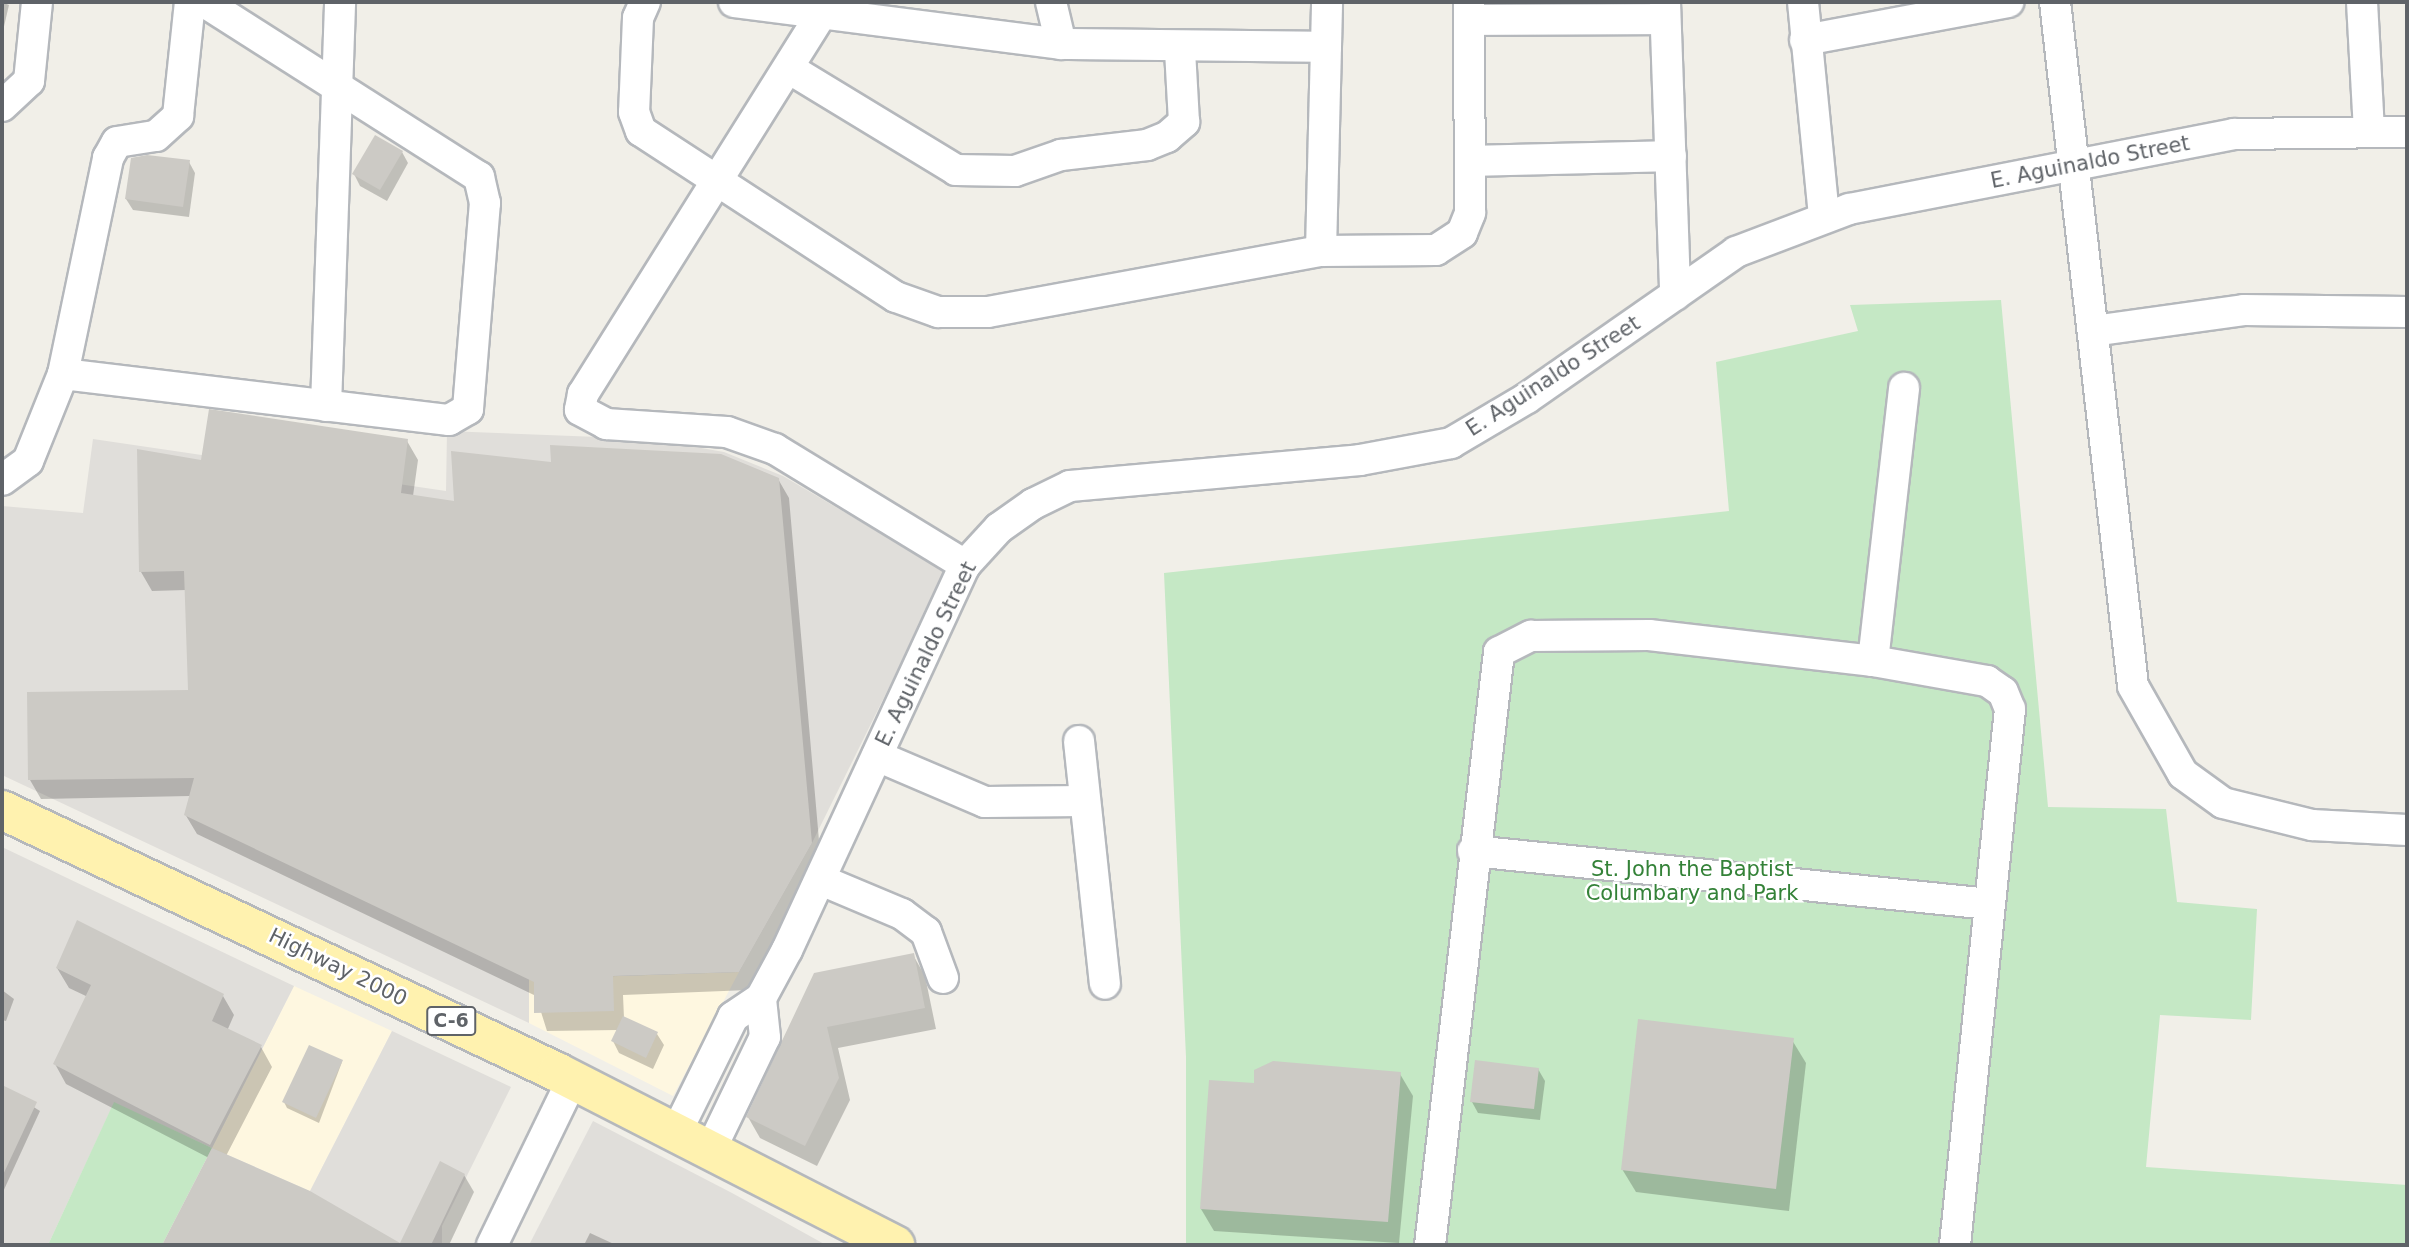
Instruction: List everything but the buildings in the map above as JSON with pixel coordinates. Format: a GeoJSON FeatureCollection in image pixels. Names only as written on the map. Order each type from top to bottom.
{"type":"FeatureCollection","features":[{"type":"Feature","properties":{"kind":"main road","name":"Highway 2000"},"geometry":{"type":"LineString","coordinates":[[2,810],[677,1131],[895,1245]]}},
{"type":"Feature","properties":{"kind":"street"},"geometry":{"type":"LineString","coordinates":[[2,106],[29,81],[37,2]]}},
{"type":"Feature","properties":{"kind":"street"},"geometry":{"type":"LineString","coordinates":[[4,480],[28,461],[63,374],[108,159],[117,142],[156,136],[178,116],[190,2]]}},
{"type":"Feature","properties":{"kind":"street"},"geometry":{"type":"LineString","coordinates":[[63,374],[327,406],[463,417],[472,398],[485,202],[479,177],[469,168],[204,2]]}},
{"type":"Feature","properties":{"kind":"street"},"geometry":{"type":"LineString","coordinates":[[327,406],[334,84],[340,2]]}},
{"type":"Feature","properties":{"kind":"street"},"geometry":{"type":"LineString","coordinates":[[645,2],[638,18],[634,112],[640,131],[896,297],[938,312],[988,312],[1321,251],[1436,250],[1462,233],[1470,213],[1474,161],[1469,11],[1665,10],[1675,295]]}},
{"type":"Feature","properties":{"kind":"street"},"geometry":{"type":"LineString","coordinates":[[734,2],[1061,44],[1180,50],[1326,47]]}},
{"type":"Feature","properties":{"kind":"street"},"geometry":{"type":"LineString","coordinates":[[1051,2],[1061,44]]}},
{"type":"Feature","properties":{"kind":"street"},"geometry":{"type":"LineString","coordinates":[[1803,2],[1825,217]]}},
{"type":"Feature","properties":{"kind":"street"},"geometry":{"type":"LineString","coordinates":[[1805,40],[2008,2]]}},
{"type":"Feature","properties":{"kind":"street"},"geometry":{"type":"LineString","coordinates":[[2055,2],[2133,686],[2155,734],[2183,774],[2223,803],[2312,825],[2407,830]]}},
{"type":"Feature","properties":{"kind":"street"},"geometry":{"type":"LineString","coordinates":[[2362,2],[2369,131]]}},
{"type":"Feature","properties":{"kind":"street"},"geometry":{"type":"LineString","coordinates":[[1321,251],[1327,4]]}},
{"type":"Feature","properties":{"kind":"street"},"geometry":{"type":"LineString","coordinates":[[821,13],[790,69],[583,394],[580,410],[606,424],[727,432],[775,449],[965,565]]}},
{"type":"Feature","properties":{"kind":"street"},"geometry":{"type":"LineString","coordinates":[[790,69],[956,170],[1015,171],[1061,155],[1147,145],[1167,137],[1184,122],[1180,50]]}},
{"type":"Feature","properties":{"kind":"street","name":"E. Aguinaldo Street"},"geometry":{"type":"LineString","coordinates":[[677,1131],[733,1017],[761,998],[821,880],[965,565],[999,528],[1070,486],[1360,460],[1451,443],[1736,252],[1825,217],[2074,164],[2234,134],[2407,132]]}},
{"type":"Feature","properties":{"kind":"street"},"geometry":{"type":"LineString","coordinates":[[1474,161],[1671,156]]}},
{"type":"Feature","properties":{"kind":"street"},"geometry":{"type":"LineString","coordinates":[[2093,331],[2244,310],[2407,312]]}},
{"type":"Feature","properties":{"kind":"street"},"geometry":{"type":"LineString","coordinates":[[1873,661],[1904,388]]}},
{"type":"Feature","properties":{"kind":"street"},"geometry":{"type":"LineString","coordinates":[[1430,1245],[1490,696],[1499,652],[1514,640],[1650,635],[1873,661],[1987,681],[2003,692],[2010,709],[1955,1245]]}},
{"type":"Feature","properties":{"kind":"street"},"geometry":{"type":"LineString","coordinates":[[1079,741],[1105,984]]}},
{"type":"Feature","properties":{"kind":"street"},"geometry":{"type":"LineString","coordinates":[[877,756],[985,802],[1084,801]]}},
{"type":"Feature","properties":{"kind":"street"},"geometry":{"type":"LineString","coordinates":[[1473,851],[1989,904]]}},
{"type":"Feature","properties":{"kind":"street"},"geometry":{"type":"LineString","coordinates":[[821,880],[902,914],[926,932],[943,978]]}},
{"type":"Feature","properties":{"kind":"street"},"geometry":{"type":"LineString","coordinates":[[710,1149],[765,1037],[761,998]]}},
{"type":"Feature","properties":{"kind":"street"},"geometry":{"type":"LineString","coordinates":[[492,1245],[572,1080]]}},
{"type":"Feature","properties":{"kind":"shaded area"},"geometry":{"type":"Polygon","coordinates":[[[447,431],[650,439],[724,452],[783,476],[946,572],[812,843],[739,972],[529,979],[529,1023],[2,775],[2,506],[83,513],[93,439],[446,491],[447,431]]]}},
{"type":"Feature","properties":{"kind":"shaded area"},"geometry":{"type":"Polygon","coordinates":[[[2,847],[294,986],[212,1148],[114,1103],[48,1245],[2,1245],[2,847]]]}},
{"type":"Feature","properties":{"kind":"shaded area"},"geometry":{"type":"Polygon","coordinates":[[[739,972],[673,1096],[529,1023],[529,979],[739,972]]]}},
{"type":"Feature","properties":{"kind":"shaded area"},"geometry":{"type":"Polygon","coordinates":[[[294,986],[392,1031],[310,1191],[212,1148],[294,986]]]}},
{"type":"Feature","properties":{"kind":"shaded area"},"geometry":{"type":"Polygon","coordinates":[[[392,1031],[511,1087],[442,1226],[442,1245],[334,1245],[310,1191],[392,1031]]]}},
{"type":"Feature","properties":{"kind":"shaded area"},"geometry":{"type":"Polygon","coordinates":[[[593,1121],[732,1193],[826,1245],[529,1245],[593,1121]]]}},
{"type":"Feature","properties":{"kind":"green space","name":"St. John the Baptist Columbary and Park"},"geometry":{"type":"Polygon","coordinates":[[[2001,300],[2048,807],[2166,809],[2177,902],[2257,909],[2251,1020],[2160,1015],[2146,1167],[2407,1185],[2407,1245],[1186,1245],[1186,1057],[1164,573],[1729,511],[1716,362],[1858,331],[1850,305],[2001,300]]]}},
{"type":"Feature","properties":{"kind":"green space"},"geometry":{"type":"Polygon","coordinates":[[[114,1102],[212,1148],[162,1245],[48,1245],[114,1102]]]}}]}
